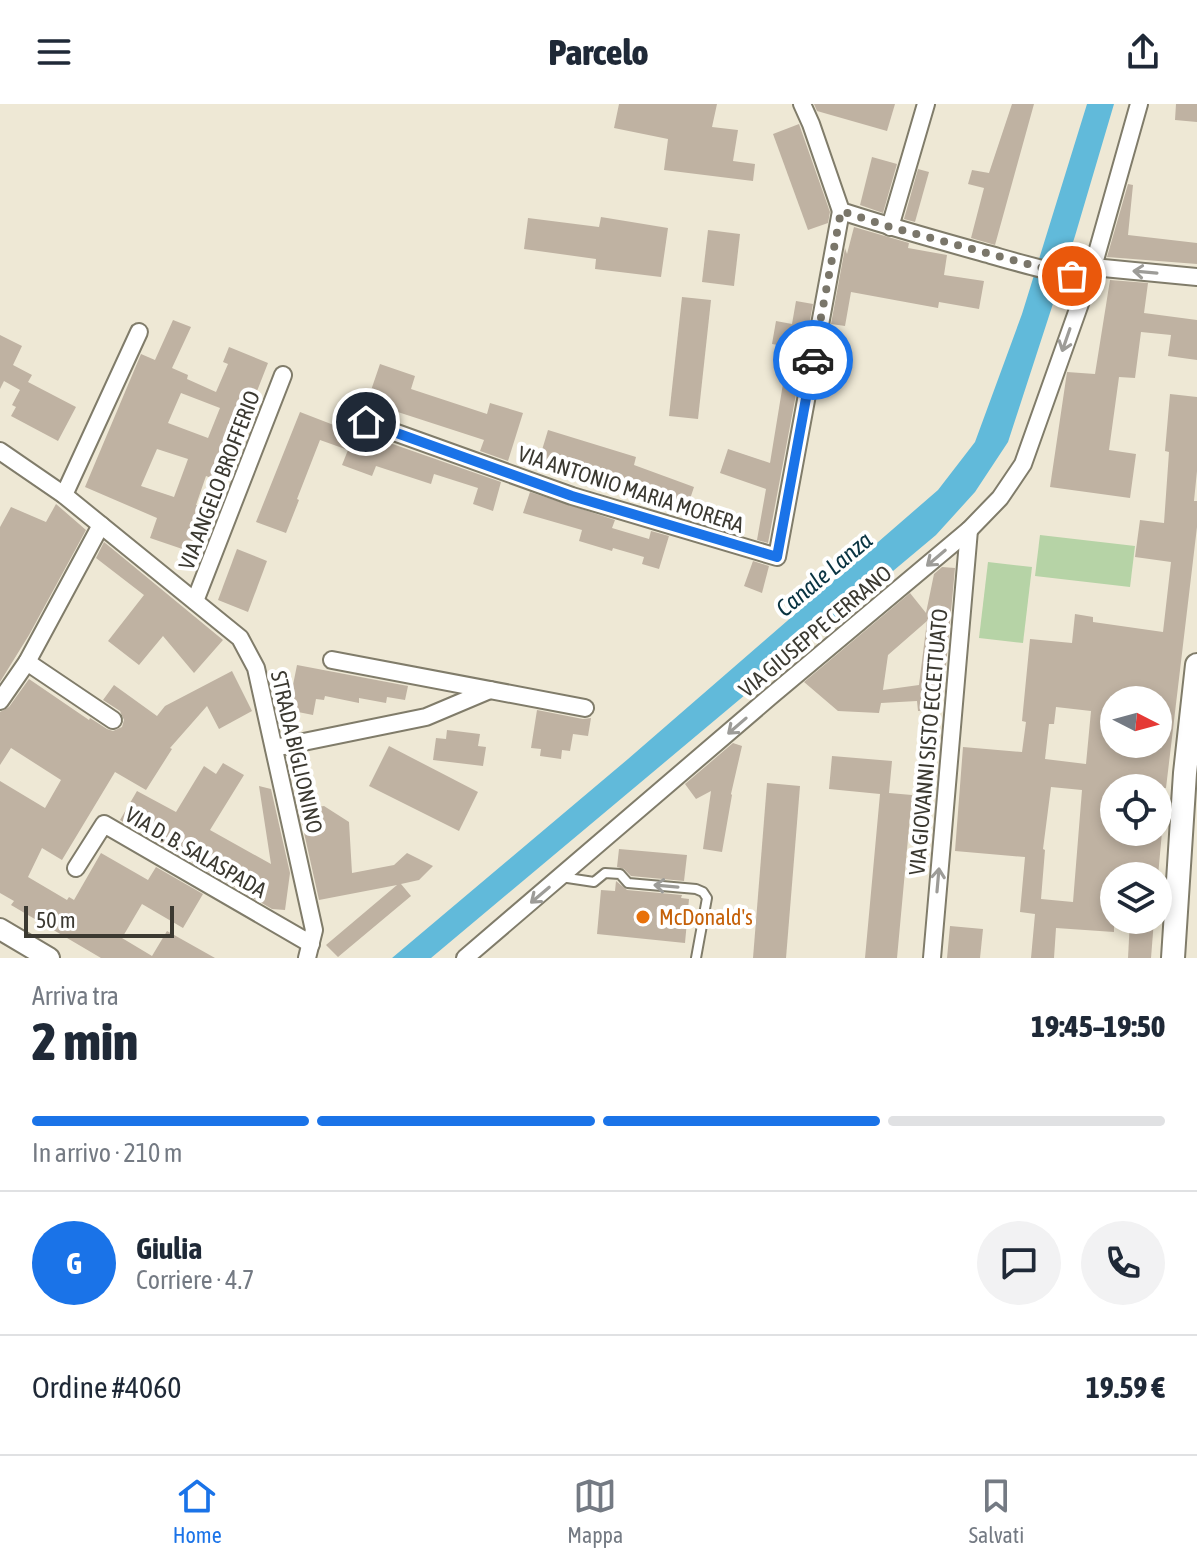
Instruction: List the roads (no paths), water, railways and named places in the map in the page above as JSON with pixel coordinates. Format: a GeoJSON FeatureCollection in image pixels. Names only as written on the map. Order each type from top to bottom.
{"type":"FeatureCollection","features":[{"type":"Feature","properties":{"kind":"main road"},"geometry":{"type":"LineString","coordinates":[[1173,958],[1185,773],[1197,665]]}},
{"type":"Feature","properties":{"kind":"street"},"geometry":{"type":"LineString","coordinates":[[802,104],[841,211],[999,257],[1085,273],[1197,277]]}},
{"type":"Feature","properties":{"kind":"street"},"geometry":{"type":"LineString","coordinates":[[890,227],[926,104]]}},
{"type":"Feature","properties":{"kind":"street","name":"VIA GIUSEPPE CERRANO"},"geometry":{"type":"LineString","coordinates":[[465,958],[969,530],[1000,498],[1023,464],[1139,104]]}},
{"type":"Feature","properties":{"kind":"street","name":"VIA ANTONIO MARIA MORERA"},"geometry":{"type":"LineString","coordinates":[[366,422],[572,496],[777,557],[841,211]]}},
{"type":"Feature","properties":{"kind":"street"},"geometry":{"type":"LineString","coordinates":[[64,495],[139,332]]}},
{"type":"Feature","properties":{"kind":"street","name":"VIA ANGELO BROFFERIO"},"geometry":{"type":"LineString","coordinates":[[195,601],[283,375]]}},
{"type":"Feature","properties":{"kind":"street","name":"STRADA BIGLIONINO"},"geometry":{"type":"LineString","coordinates":[[0,451],[64,495],[240,638],[256,668],[274,748],[314,930],[309,951]]}},
{"type":"Feature","properties":{"kind":"street"},"geometry":{"type":"LineString","coordinates":[[0,701],[27,662],[101,525]]}},
{"type":"Feature","properties":{"kind":"street","name":"VIA GIOVANNI SISTO ECCETTUATO"},"geometry":{"type":"LineString","coordinates":[[932,958],[969,530]]}},
{"type":"Feature","properties":{"kind":"street"},"geometry":{"type":"LineString","coordinates":[[332,660],[585,708]]}},
{"type":"Feature","properties":{"kind":"street"},"geometry":{"type":"LineString","coordinates":[[27,662],[113,720]]}},
{"type":"Feature","properties":{"kind":"street"},"geometry":{"type":"LineString","coordinates":[[274,748],[426,717],[491,690]]}},
{"type":"Feature","properties":{"kind":"street","name":"VIA D. B. SALASPADA"},"geometry":{"type":"LineString","coordinates":[[76,868],[104,824],[309,951]]}},
{"type":"Feature","properties":{"kind":"street"},"geometry":{"type":"LineString","coordinates":[[0,929],[49,958]]}},
{"type":"Feature","properties":{"kind":"lane"},"geometry":{"type":"LineString","coordinates":[[561,877],[594,882],[605,873],[620,874],[628,883],[703,892],[707,898],[696,958]]}},
{"type":"Feature","properties":{"kind":"water"},"geometry":{"type":"Polygon","coordinates":[[[1087,104],[1114,104],[1008,442],[975,492],[936,535],[431,958],[392,958],[628,759],[938,490],[975,442],[1022,314],[1087,104]]]}},
{"type":"Feature","properties":{"kind":"place","name":"McDonald's"},"geometry":{"type":"Point","coordinates":[643,917]}},
{"type":"Feature","properties":{"kind":"water label","name":"Canale Lanza"},"geometry":{"type":"Point","coordinates":[824,574]}}]}
